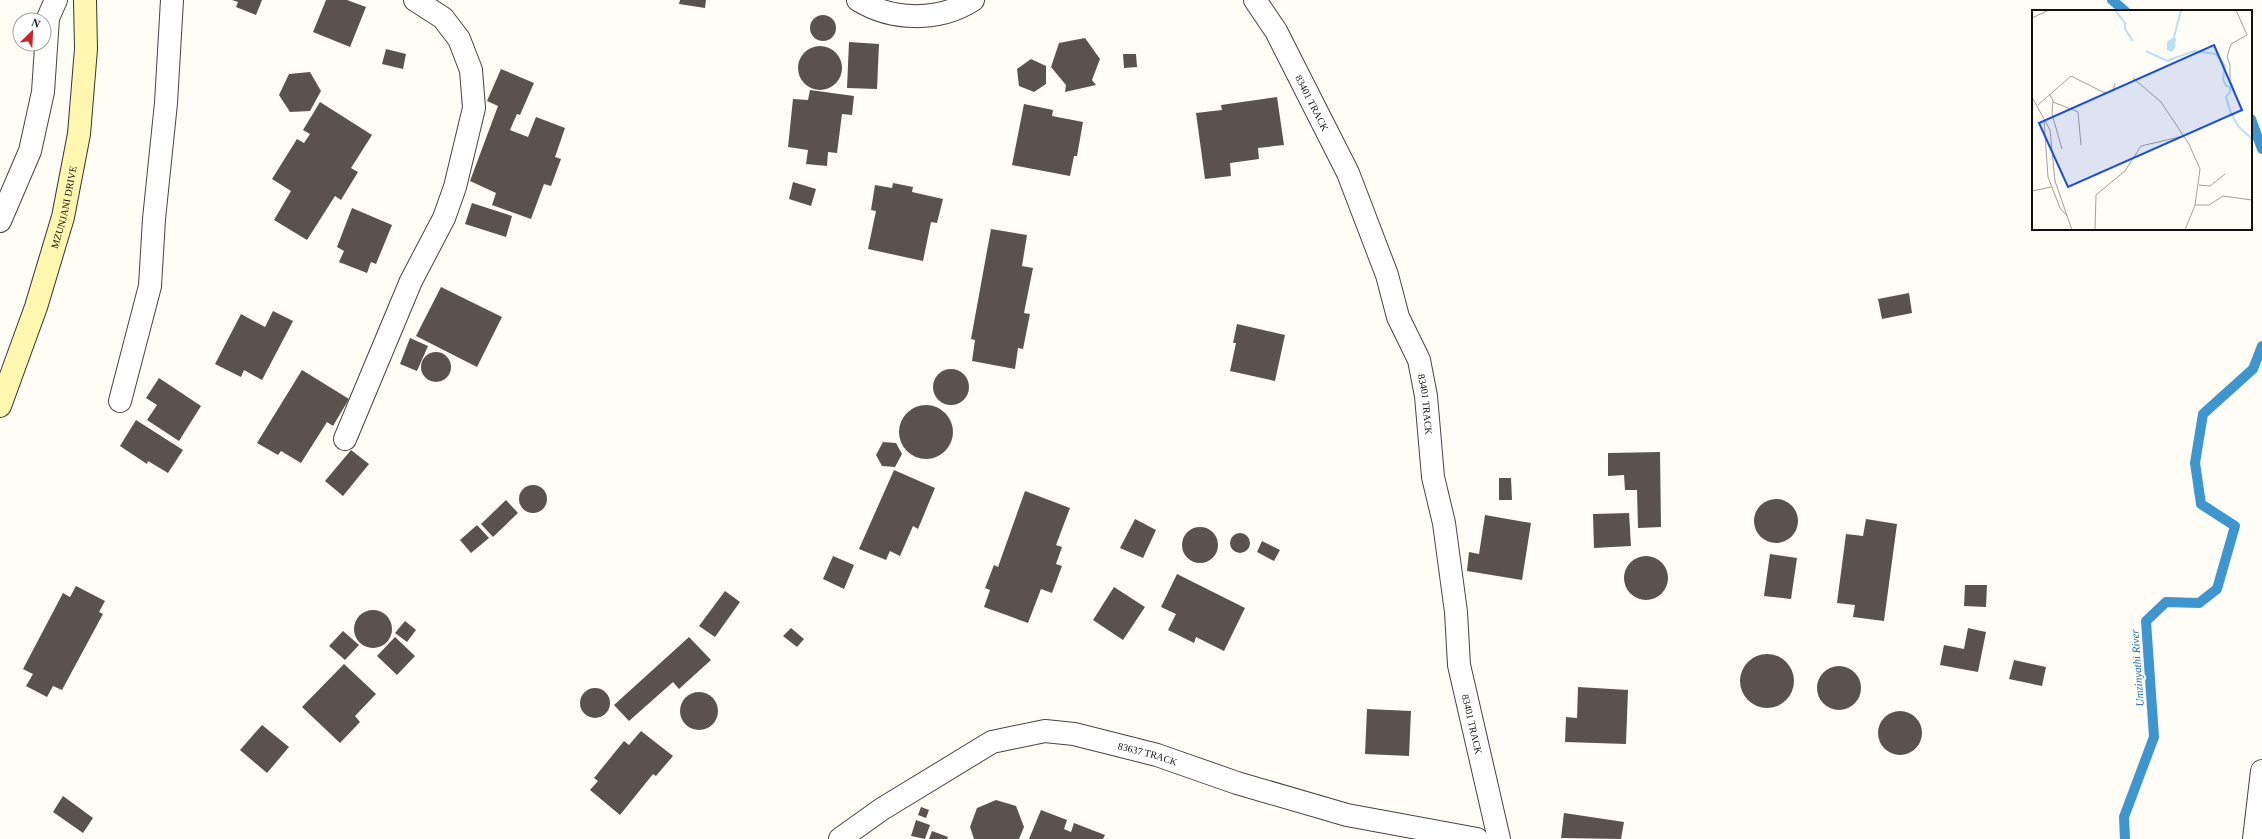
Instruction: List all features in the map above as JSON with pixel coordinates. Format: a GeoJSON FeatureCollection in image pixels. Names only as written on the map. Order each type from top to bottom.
{"type":"FeatureCollection","features":[{"type":"Feature","properties":{"kind":"main road","name":"MZUNJANI DRIVE"},"geometry":{"type":"LineString","coordinates":[[0,406],[36,307],[63,217],[80,134],[86,49],[86,0]]}},
{"type":"Feature","properties":{"kind":"street"},"geometry":{"type":"LineString","coordinates":[[0,221],[30,151],[43,92],[48,18],[56,0]]}},
{"type":"Feature","properties":{"kind":"street"},"geometry":{"type":"LineString","coordinates":[[120,401],[150,286],[154,219],[166,103],[172,0]]}},
{"type":"Feature","properties":{"kind":"street"},"geometry":{"type":"LineString","coordinates":[[345,439],[411,281],[444,218],[455,187],[474,108],[471,70],[459,39],[443,18],[415,0]]}},
{"type":"Feature","properties":{"kind":"street"},"geometry":{"type":"LineString","coordinates":[[858,0],[871,8],[890,14],[924,16],[958,10],[973,0]]}},
{"type":"Feature","properties":{"kind":"street","name":"83401 TRACK"},"geometry":{"type":"LineString","coordinates":[[1254,0],[1276,32],[1348,173],[1387,275],[1398,317],[1419,360],[1426,396],[1433,477],[1444,523],[1456,612],[1459,665],[1499,839]]}},
{"type":"Feature","properties":{"kind":"street","name":"83637 TRACK"},"geometry":{"type":"LineString","coordinates":[[840,839],[882,810],[992,742],[1045,731],[1074,734],[1157,755],[1237,783],[1348,815],[1477,839]]}},
{"type":"Feature","properties":{"kind":"street"},"geometry":{"type":"LineString","coordinates":[[2254,839],[2262,771]]}},
{"type":"Feature","properties":{"kind":"building"},"geometry":{"type":"Polygon","coordinates":[[[232,0],[262,0],[256,15],[236,7],[238,2],[232,0]]]}},
{"type":"Feature","properties":{"kind":"building"},"geometry":{"type":"Polygon","coordinates":[[[326,0],[347,0],[366,7],[350,47],[313,32],[326,0]]]}},
{"type":"Feature","properties":{"kind":"building"},"geometry":{"type":"Polygon","coordinates":[[[680,0],[706,0],[705,8],[679,4],[680,0]]]}},
{"type":"Feature","properties":{"kind":"building"},"geometry":{"type":"Polygon","coordinates":[[[823,15],[832,19],[836,28],[832,37],[823,41],[814,37],[810,28],[814,19],[823,15]]]}},
{"type":"Feature","properties":{"kind":"building"},"geometry":{"type":"Polygon","coordinates":[[[1085,38],[1100,59],[1092,80],[1096,85],[1065,92],[1066,85],[1051,67],[1059,43],[1085,38]]]}},
{"type":"Feature","properties":{"kind":"building"},"geometry":{"type":"Polygon","coordinates":[[[849,42],[879,44],[877,89],[847,88],[849,42]]]}},
{"type":"Feature","properties":{"kind":"building"},"geometry":{"type":"Polygon","coordinates":[[[824,46],[829,47],[836,52],[841,59],[841,77],[836,84],[829,89],[816,90],[811,89],[804,84],[799,77],[798,64],[799,59],[804,52],[811,47],[824,46]]]}},
{"type":"Feature","properties":{"kind":"building"},"geometry":{"type":"Polygon","coordinates":[[[386,49],[406,54],[403,69],[382,64],[386,49]]]}},
{"type":"Feature","properties":{"kind":"building"},"geometry":{"type":"Polygon","coordinates":[[[1123,54],[1136,54],[1137,67],[1124,68],[1123,54]]]}},
{"type":"Feature","properties":{"kind":"building"},"geometry":{"type":"Polygon","coordinates":[[[1031,59],[1046,66],[1046,84],[1034,92],[1019,86],[1017,69],[1031,59]]]}},
{"type":"Feature","properties":{"kind":"building"},"geometry":{"type":"Polygon","coordinates":[[[501,69],[534,83],[520,115],[517,114],[510,130],[528,137],[536,117],[565,128],[555,157],[561,159],[551,186],[544,184],[531,219],[492,205],[496,193],[470,181],[498,106],[487,101],[501,69]]]}},
{"type":"Feature","properties":{"kind":"building"},"geometry":{"type":"Polygon","coordinates":[[[310,72],[321,91],[310,111],[290,112],[279,95],[289,74],[310,72]]]}},
{"type":"Feature","properties":{"kind":"building"},"geometry":{"type":"Polygon","coordinates":[[[810,90],[854,96],[852,115],[842,114],[837,153],[828,152],[827,166],[806,164],[808,150],[788,147],[793,99],[808,100],[810,90]]]}},
{"type":"Feature","properties":{"kind":"building"},"geometry":{"type":"Polygon","coordinates":[[[1277,97],[1284,145],[1258,148],[1259,159],[1230,163],[1231,176],[1205,179],[1196,113],[1222,110],[1221,105],[1277,97]]]}},
{"type":"Feature","properties":{"kind":"building"},"geometry":{"type":"Polygon","coordinates":[[[320,102],[372,135],[351,168],[358,172],[341,200],[335,196],[307,240],[274,220],[291,191],[272,179],[297,139],[304,143],[310,134],[303,130],[320,102]]]}},
{"type":"Feature","properties":{"kind":"building"},"geometry":{"type":"Polygon","coordinates":[[[1024,104],[1053,110],[1052,116],[1083,122],[1077,156],[1074,156],[1070,176],[1012,165],[1024,104]]]}},
{"type":"Feature","properties":{"kind":"building"},"geometry":{"type":"Polygon","coordinates":[[[793,182],[816,189],[811,206],[789,199],[793,182]]]}},
{"type":"Feature","properties":{"kind":"building"},"geometry":{"type":"Polygon","coordinates":[[[893,183],[913,187],[912,192],[943,199],[937,223],[931,222],[923,261],[868,249],[876,211],[871,210],[875,185],[892,188],[893,183]]]}},
{"type":"Feature","properties":{"kind":"building"},"geometry":{"type":"Polygon","coordinates":[[[472,203],[512,216],[506,237],[465,224],[472,203]]]}},
{"type":"Feature","properties":{"kind":"building"},"geometry":{"type":"Polygon","coordinates":[[[352,208],[392,225],[376,264],[371,262],[367,273],[339,262],[344,251],[337,247],[352,208]]]}},
{"type":"Feature","properties":{"kind":"building"},"geometry":{"type":"Polygon","coordinates":[[[991,229],[1027,235],[1022,266],[1033,268],[1024,313],[1030,314],[1023,349],[1018,348],[1015,369],[972,361],[975,340],[971,339],[991,229]]]}},
{"type":"Feature","properties":{"kind":"building"},"geometry":{"type":"Polygon","coordinates":[[[441,287],[502,317],[477,367],[416,336],[441,287]]]}},
{"type":"Feature","properties":{"kind":"building"},"geometry":{"type":"Polygon","coordinates":[[[1909,293],[1912,313],[1882,319],[1878,299],[1909,293]]]}},
{"type":"Feature","properties":{"kind":"building"},"geometry":{"type":"Polygon","coordinates":[[[273,311],[293,321],[262,380],[244,370],[241,377],[215,364],[241,314],[265,327],[273,311]]]}},
{"type":"Feature","properties":{"kind":"building"},"geometry":{"type":"Polygon","coordinates":[[[1237,324],[1285,335],[1275,381],[1230,371],[1236,343],[1233,343],[1237,324]]]}},
{"type":"Feature","properties":{"kind":"building"},"geometry":{"type":"Polygon","coordinates":[[[410,338],[428,346],[417,371],[400,364],[410,338]]]}},
{"type":"Feature","properties":{"kind":"building"},"geometry":{"type":"Polygon","coordinates":[[[436,352],[442,353],[450,361],[450,373],[442,381],[436,382],[430,381],[422,373],[421,367],[422,361],[430,353],[436,352]]]}},
{"type":"Feature","properties":{"kind":"building"},"geometry":{"type":"Polygon","coordinates":[[[955,369],[964,374],[968,380],[968,394],[964,400],[955,405],[947,405],[938,400],[934,394],[933,383],[938,374],[944,370],[955,369]]]}},
{"type":"Feature","properties":{"kind":"building"},"geometry":{"type":"Polygon","coordinates":[[[302,370],[349,399],[333,426],[327,422],[301,463],[281,451],[278,455],[257,443],[302,370]]]}},
{"type":"Feature","properties":{"kind":"building"},"geometry":{"type":"Polygon","coordinates":[[[159,378],[201,406],[179,441],[147,420],[157,405],[146,398],[159,378]]]}},
{"type":"Feature","properties":{"kind":"building"},"geometry":{"type":"Polygon","coordinates":[[[921,405],[931,405],[945,413],[951,422],[953,432],[951,442],[945,451],[931,459],[921,459],[911,454],[904,447],[899,437],[899,427],[904,417],[911,410],[921,405]]]}},
{"type":"Feature","properties":{"kind":"building"},"geometry":{"type":"Polygon","coordinates":[[[136,420],[183,450],[168,473],[148,461],[147,464],[120,446],[136,420]]]}},
{"type":"Feature","properties":{"kind":"building"},"geometry":{"type":"Polygon","coordinates":[[[883,442],[896,443],[902,454],[895,467],[882,466],[876,455],[883,442]]]}},
{"type":"Feature","properties":{"kind":"building"},"geometry":{"type":"Polygon","coordinates":[[[351,450],[369,464],[343,496],[325,481],[351,450]]]}},
{"type":"Feature","properties":{"kind":"building"},"geometry":{"type":"Polygon","coordinates":[[[1660,452],[1661,527],[1638,528],[1637,490],[1625,490],[1624,475],[1608,476],[1608,453],[1660,452]]]}},
{"type":"Feature","properties":{"kind":"building"},"geometry":{"type":"Polygon","coordinates":[[[894,470],[935,488],[918,529],[913,526],[900,556],[890,551],[886,560],[859,549],[894,470]]]}},
{"type":"Feature","properties":{"kind":"building"},"geometry":{"type":"Polygon","coordinates":[[[1499,478],[1511,478],[1512,500],[1499,500],[1499,478]]]}},
{"type":"Feature","properties":{"kind":"building"},"geometry":{"type":"Polygon","coordinates":[[[533,485],[539,486],[543,489],[546,493],[546,505],[543,509],[539,512],[533,513],[527,512],[523,509],[520,505],[519,499],[520,493],[523,489],[527,486],[533,485]]]}},
{"type":"Feature","properties":{"kind":"building"},"geometry":{"type":"Polygon","coordinates":[[[1025,491],[1070,508],[1056,545],[1062,547],[1056,564],[1062,566],[1052,593],[1041,589],[1028,623],[984,607],[990,590],[985,588],[994,565],[998,567],[1025,491]]]}},
{"type":"Feature","properties":{"kind":"building"},"geometry":{"type":"Polygon","coordinates":[[[1772,499],[1780,499],[1792,505],[1798,517],[1798,525],[1792,537],[1780,543],[1772,543],[1760,537],[1754,525],[1754,517],[1760,505],[1772,499]]]}},
{"type":"Feature","properties":{"kind":"building"},"geometry":{"type":"Polygon","coordinates":[[[506,500],[518,513],[493,537],[481,524],[506,500]]]}},
{"type":"Feature","properties":{"kind":"building"},"geometry":{"type":"Polygon","coordinates":[[[1629,513],[1631,546],[1594,548],[1593,514],[1629,513]]]}},
{"type":"Feature","properties":{"kind":"building"},"geometry":{"type":"Polygon","coordinates":[[[1485,515],[1531,523],[1522,580],[1467,571],[1469,552],[1479,554],[1485,515]]]}},
{"type":"Feature","properties":{"kind":"building"},"geometry":{"type":"Polygon","coordinates":[[[1135,519],[1156,530],[1143,558],[1120,548],[1135,519]]]}},
{"type":"Feature","properties":{"kind":"building"},"geometry":{"type":"Polygon","coordinates":[[[1866,519],[1897,524],[1884,621],[1853,617],[1855,605],[1837,603],[1846,534],[1863,536],[1866,519]]]}},
{"type":"Feature","properties":{"kind":"building"},"geometry":{"type":"Polygon","coordinates":[[[477,525],[489,538],[471,553],[460,540],[477,525]]]}},
{"type":"Feature","properties":{"kind":"building"},"geometry":{"type":"Polygon","coordinates":[[[1200,527],[1210,530],[1215,535],[1218,545],[1215,555],[1210,560],[1200,563],[1190,560],[1185,555],[1182,545],[1185,535],[1190,530],[1200,527]]]}},
{"type":"Feature","properties":{"kind":"building"},"geometry":{"type":"Polygon","coordinates":[[[1240,533],[1247,536],[1250,543],[1247,550],[1240,553],[1233,550],[1230,543],[1233,536],[1240,533]]]}},
{"type":"Feature","properties":{"kind":"building"},"geometry":{"type":"Polygon","coordinates":[[[1262,541],[1280,550],[1274,561],[1257,552],[1262,541]]]}},
{"type":"Feature","properties":{"kind":"building"},"geometry":{"type":"Polygon","coordinates":[[[1770,554],[1797,558],[1791,599],[1764,596],[1770,554]]]}},
{"type":"Feature","properties":{"kind":"building"},"geometry":{"type":"Polygon","coordinates":[[[833,556],[854,565],[844,589],[823,579],[833,556]]]}},
{"type":"Feature","properties":{"kind":"building"},"geometry":{"type":"Polygon","coordinates":[[[1646,556],[1658,560],[1664,566],[1668,578],[1664,590],[1658,596],[1646,600],[1634,596],[1628,590],[1624,578],[1628,566],[1634,560],[1646,556]]]}},
{"type":"Feature","properties":{"kind":"building"},"geometry":{"type":"Polygon","coordinates":[[[1177,574],[1245,608],[1224,651],[1196,637],[1194,643],[1168,630],[1176,614],[1161,607],[1177,574]]]}},
{"type":"Feature","properties":{"kind":"building"},"geometry":{"type":"Polygon","coordinates":[[[1965,585],[1987,585],[1986,607],[1964,606],[1965,585]]]}},
{"type":"Feature","properties":{"kind":"building"},"geometry":{"type":"Polygon","coordinates":[[[76,586],[105,601],[99,612],[103,614],[62,690],[53,686],[47,697],[26,686],[33,674],[23,669],[63,593],[70,597],[76,586]]]}},
{"type":"Feature","properties":{"kind":"building"},"geometry":{"type":"Polygon","coordinates":[[[1114,587],[1145,607],[1123,640],[1093,620],[1114,587]]]}},
{"type":"Feature","properties":{"kind":"building"},"geometry":{"type":"Polygon","coordinates":[[[725,591],[740,602],[715,637],[699,626],[725,591]]]}},
{"type":"Feature","properties":{"kind":"building"},"geometry":{"type":"Polygon","coordinates":[[[373,610],[383,613],[389,619],[392,629],[389,639],[383,645],[373,648],[363,645],[357,639],[354,629],[357,619],[363,613],[373,610]]]}},
{"type":"Feature","properties":{"kind":"building"},"geometry":{"type":"Polygon","coordinates":[[[405,621],[416,630],[407,642],[395,633],[405,621]]]}},
{"type":"Feature","properties":{"kind":"building"},"geometry":{"type":"Polygon","coordinates":[[[791,628],[804,639],[797,647],[783,636],[791,628]]]}},
{"type":"Feature","properties":{"kind":"building"},"geometry":{"type":"Polygon","coordinates":[[[1968,628],[1986,632],[1978,672],[1940,665],[1944,645],[1964,649],[1968,628]]]}},
{"type":"Feature","properties":{"kind":"building"},"geometry":{"type":"Polygon","coordinates":[[[343,631],[359,645],[345,660],[329,646],[343,631]]]}},
{"type":"Feature","properties":{"kind":"building"},"geometry":{"type":"Polygon","coordinates":[[[395,637],[415,656],[397,675],[377,656],[395,637]]]}},
{"type":"Feature","properties":{"kind":"building"},"geometry":{"type":"Polygon","coordinates":[[[689,637],[711,660],[679,689],[673,682],[629,721],[614,705],[689,637]]]}},
{"type":"Feature","properties":{"kind":"building"},"geometry":{"type":"Polygon","coordinates":[[[1767,654],[1777,656],[1786,662],[1792,671],[1794,681],[1792,691],[1786,700],[1777,706],[1767,708],[1757,706],[1748,700],[1742,691],[1740,681],[1742,671],[1748,662],[1757,656],[1767,654]]]}},
{"type":"Feature","properties":{"kind":"building"},"geometry":{"type":"Polygon","coordinates":[[[2014,660],[2046,667],[2042,686],[2009,679],[2014,660]]]}},
{"type":"Feature","properties":{"kind":"building"},"geometry":{"type":"Polygon","coordinates":[[[344,664],[376,694],[355,716],[360,722],[340,743],[302,707],[344,664]]]}},
{"type":"Feature","properties":{"kind":"building"},"geometry":{"type":"Polygon","coordinates":[[[1839,666],[1851,670],[1857,676],[1861,688],[1857,700],[1851,706],[1839,710],[1827,706],[1821,700],[1817,688],[1821,676],[1827,670],[1839,666]]]}},
{"type":"Feature","properties":{"kind":"building"},"geometry":{"type":"Polygon","coordinates":[[[1578,687],[1628,690],[1626,744],[1565,742],[1566,717],[1577,718],[1578,687]]]}},
{"type":"Feature","properties":{"kind":"building"},"geometry":{"type":"Polygon","coordinates":[[[595,688],[606,692],[610,703],[606,714],[595,718],[584,714],[580,703],[584,692],[595,688]]]}},
{"type":"Feature","properties":{"kind":"building"},"geometry":{"type":"Polygon","coordinates":[[[695,692],[703,692],[710,695],[715,700],[718,711],[715,722],[710,727],[703,730],[695,730],[688,727],[683,722],[680,715],[680,707],[683,700],[688,695],[695,692]]]}},
{"type":"Feature","properties":{"kind":"building"},"geometry":{"type":"Polygon","coordinates":[[[1367,709],[1411,711],[1409,756],[1365,754],[1367,709]]]}},
{"type":"Feature","properties":{"kind":"building"},"geometry":{"type":"Polygon","coordinates":[[[1900,711],[1912,715],[1918,721],[1922,733],[1918,745],[1912,751],[1900,755],[1888,751],[1882,745],[1878,733],[1882,721],[1888,715],[1900,711]]]}},
{"type":"Feature","properties":{"kind":"building"},"geometry":{"type":"Polygon","coordinates":[[[262,725],[289,747],[267,773],[240,750],[262,725]]]}},
{"type":"Feature","properties":{"kind":"building"},"geometry":{"type":"Polygon","coordinates":[[[641,731],[673,756],[656,776],[653,774],[620,815],[590,790],[598,781],[594,778],[624,741],[629,745],[641,731]]]}},
{"type":"Feature","properties":{"kind":"building"},"geometry":{"type":"Polygon","coordinates":[[[63,796],[93,818],[83,833],[53,812],[63,796]]]}},
{"type":"Feature","properties":{"kind":"building"},"geometry":{"type":"Polygon","coordinates":[[[996,800],[1016,806],[1024,827],[1019,839],[974,839],[970,827],[977,808],[996,800]]]}},
{"type":"Feature","properties":{"kind":"building"},"geometry":{"type":"Polygon","coordinates":[[[921,807],[929,810],[926,818],[918,815],[921,807]]]}},
{"type":"Feature","properties":{"kind":"building"},"geometry":{"type":"Polygon","coordinates":[[[1041,810],[1067,820],[1064,829],[1071,832],[1074,823],[1105,835],[1103,839],[1029,839],[1041,810]]]}},
{"type":"Feature","properties":{"kind":"building"},"geometry":{"type":"Polygon","coordinates":[[[1564,813],[1624,822],[1621,839],[1561,838],[1564,813]]]}},
{"type":"Feature","properties":{"kind":"building"},"geometry":{"type":"Polygon","coordinates":[[[916,820],[930,825],[925,839],[911,836],[916,820]]]}},
{"type":"Feature","properties":{"kind":"building"},"geometry":{"type":"Polygon","coordinates":[[[932,831],[948,837],[947,839],[929,839],[932,831]]]}},
{"type":"Feature","properties":{"kind":"waterway","name":"Umzinyathi River"},"geometry":{"type":"LineString","coordinates":[[2112,0],[2124,10]]}},
{"type":"Feature","properties":{"kind":"waterway","name":"Umzinyathi River"},"geometry":{"type":"LineString","coordinates":[[2252,122],[2262,149]]}},
{"type":"Feature","properties":{"kind":"waterway","name":"Umzinyathi River"},"geometry":{"type":"LineString","coordinates":[[2125,839],[2124,817],[2154,737],[2146,621],[2166,602],[2199,603],[2217,589],[2235,526],[2201,504],[2195,463],[2203,414],[2253,369],[2262,346]]}}]}
